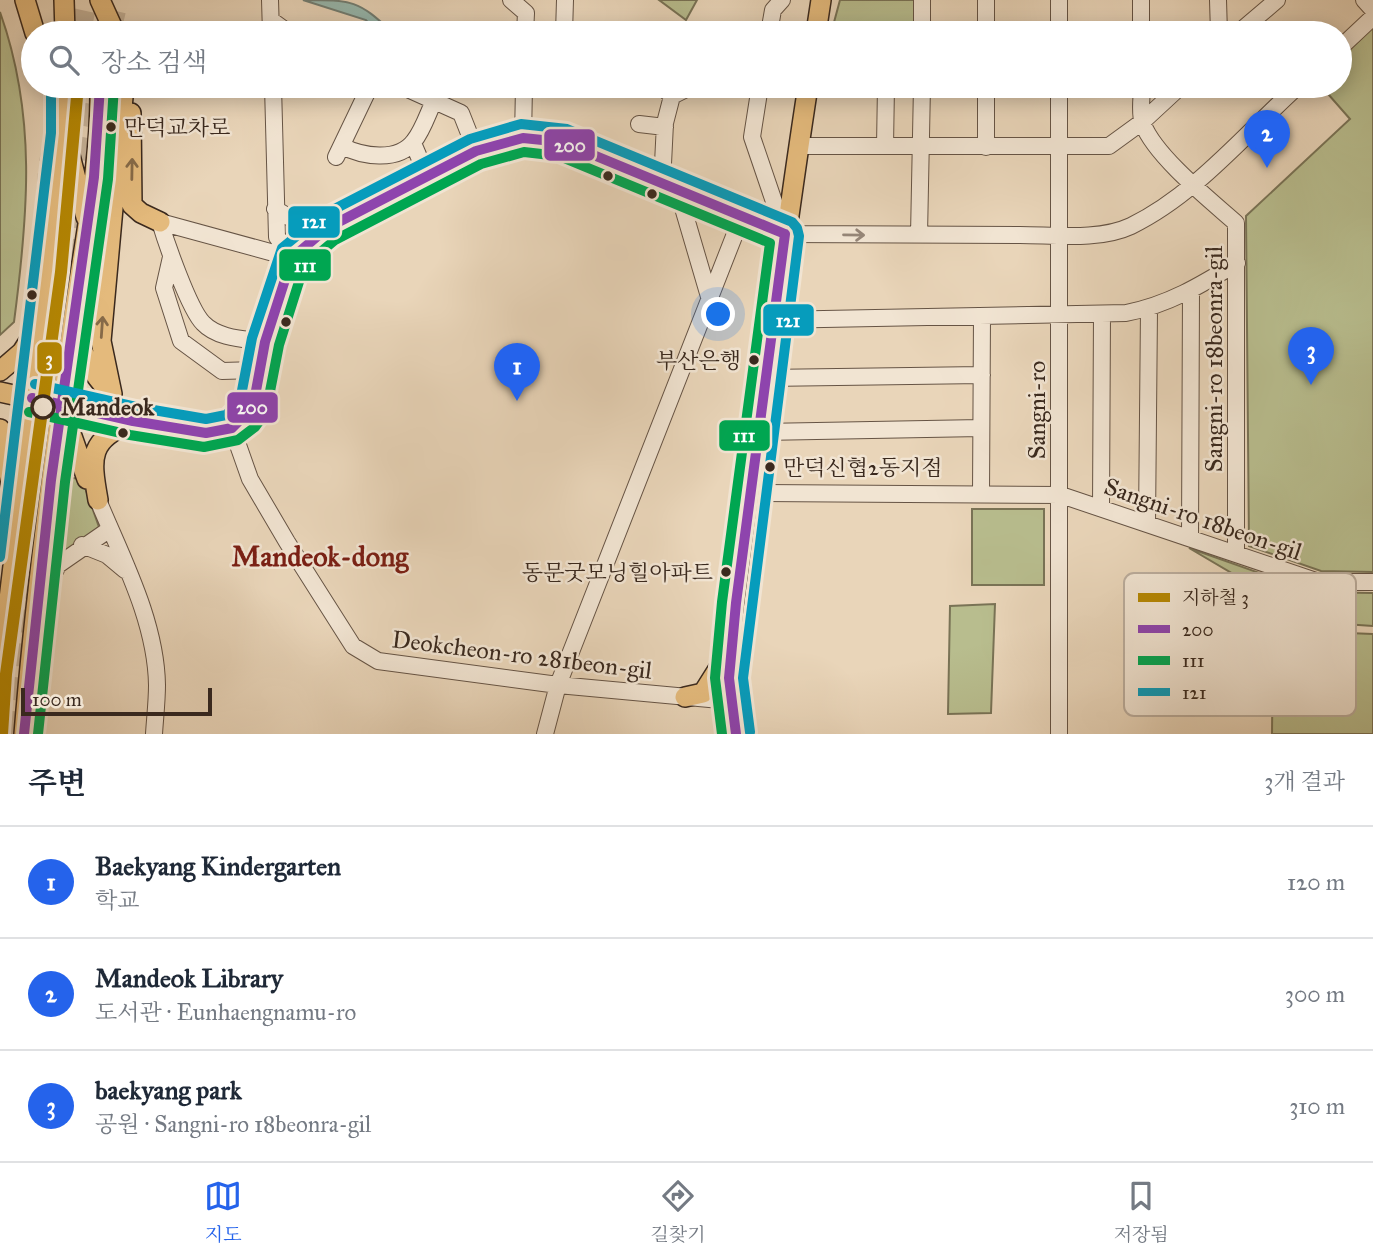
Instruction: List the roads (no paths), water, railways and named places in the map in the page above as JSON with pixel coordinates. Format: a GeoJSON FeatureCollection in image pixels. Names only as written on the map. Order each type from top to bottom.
{"type":"FeatureCollection","features":[{"type":"Feature","properties":{"kind":"main road"},"geometry":{"type":"LineString","coordinates":[[25,0],[32,21]]}},
{"type":"Feature","properties":{"kind":"main road"},"geometry":{"type":"LineString","coordinates":[[64,0],[65,21]]}},
{"type":"Feature","properties":{"kind":"main road"},"geometry":{"type":"LineString","coordinates":[[100,0],[100,21]]}},
{"type":"Feature","properties":{"kind":"main road"},"geometry":{"type":"LineString","coordinates":[[100,0],[110,21]]}},
{"type":"Feature","properties":{"kind":"main road"},"geometry":{"type":"LineString","coordinates":[[818,21],[821,0]]}},
{"type":"Feature","properties":{"kind":"main road"},"geometry":{"type":"LineString","coordinates":[[54,98],[89,228]]}},
{"type":"Feature","properties":{"kind":"main road"},"geometry":{"type":"LineString","coordinates":[[0,674],[65,134],[65,98]]}},
{"type":"Feature","properties":{"kind":"main road"},"geometry":{"type":"LineString","coordinates":[[24,734],[34,613],[61,404],[98,159],[100,98]]}},
{"type":"Feature","properties":{"kind":"main road"},"geometry":{"type":"LineString","coordinates":[[111,394],[101,341],[125,98]]}},
{"type":"Feature","properties":{"kind":"main road"},"geometry":{"type":"LineString","coordinates":[[128,98],[133,125],[132,205],[141,214],[160,222]]}},
{"type":"Feature","properties":{"kind":"main road"},"geometry":{"type":"LineString","coordinates":[[736,734],[729,678],[736,603],[760,432],[772,320],[806,98]]}},
{"type":"Feature","properties":{"kind":"main road"},"geometry":{"type":"LineString","coordinates":[[0,392],[133,421],[206,433],[232,428],[245,418],[253,407],[265,342],[292,258],[327,228],[427,176],[476,151],[523,138],[562,142],[785,234]]}},
{"type":"Feature","properties":{"kind":"main road"},"geometry":{"type":"LineString","coordinates":[[74,314],[80,350],[96,378],[133,421]]}},
{"type":"Feature","properties":{"kind":"main road"},"geometry":{"type":"LineString","coordinates":[[0,371],[22,352],[41,323]]}},
{"type":"Feature","properties":{"kind":"main road"},"geometry":{"type":"LineString","coordinates":[[61,404],[87,479],[99,500]]}},
{"type":"Feature","properties":{"kind":"main road"},"geometry":{"type":"LineString","coordinates":[[99,500],[92,460],[100,441],[109,432],[133,421]]}},
{"type":"Feature","properties":{"kind":"main road"},"geometry":{"type":"LineString","coordinates":[[0,429],[18,515]]}},
{"type":"Feature","properties":{"kind":"main road"},"geometry":{"type":"LineString","coordinates":[[685,697],[703,693],[720,666],[736,603]]}},
{"type":"Feature","properties":{"kind":"street"},"geometry":{"type":"LineString","coordinates":[[511,0],[526,13],[526,21]]}},
{"type":"Feature","properties":{"kind":"street"},"geometry":{"type":"LineString","coordinates":[[564,21],[565,0]]}},
{"type":"Feature","properties":{"kind":"street"},"geometry":{"type":"LineString","coordinates":[[771,21],[773,10],[782,0]]}},
{"type":"Feature","properties":{"kind":"street"},"geometry":{"type":"LineString","coordinates":[[922,0],[922,21]]}},
{"type":"Feature","properties":{"kind":"street"},"geometry":{"type":"LineString","coordinates":[[986,0],[986,21]]}},
{"type":"Feature","properties":{"kind":"street"},"geometry":{"type":"LineString","coordinates":[[1059,0],[1059,21]]}},
{"type":"Feature","properties":{"kind":"street"},"geometry":{"type":"LineString","coordinates":[[1141,0],[1141,21]]}},
{"type":"Feature","properties":{"kind":"street"},"geometry":{"type":"LineString","coordinates":[[1218,0],[1219,21]]}},
{"type":"Feature","properties":{"kind":"street"},"geometry":{"type":"LineString","coordinates":[[1252,21],[1277,0]]}},
{"type":"Feature","properties":{"kind":"street"},"geometry":{"type":"LineString","coordinates":[[1364,0],[1373,10]]}},
{"type":"Feature","properties":{"kind":"street"},"geometry":{"type":"LineString","coordinates":[[270,1],[271,21]]}},
{"type":"Feature","properties":{"kind":"street"},"geometry":{"type":"LineString","coordinates":[[1352,37],[1373,17]]}},
{"type":"Feature","properties":{"kind":"street"},"geometry":{"type":"LineString","coordinates":[[272,98],[277,237],[292,258]]}},
{"type":"Feature","properties":{"kind":"street"},"geometry":{"type":"LineString","coordinates":[[364,98],[339,151],[380,155],[413,143],[434,101]]}},
{"type":"Feature","properties":{"kind":"street"},"geometry":{"type":"LineString","coordinates":[[427,98],[461,113],[476,151]]}},
{"type":"Feature","properties":{"kind":"street"},"geometry":{"type":"LineString","coordinates":[[523,138],[524,98]]}},
{"type":"Feature","properties":{"kind":"street"},"geometry":{"type":"LineString","coordinates":[[671,98],[665,127],[670,187],[710,300]]}},
{"type":"Feature","properties":{"kind":"street"},"geometry":{"type":"LineString","coordinates":[[754,98],[752,137],[785,234],[919,235],[1059,234],[1110,232],[1129,227],[1156,212],[1192,184],[1285,98]]}},
{"type":"Feature","properties":{"kind":"street"},"geometry":{"type":"LineString","coordinates":[[885,146],[886,98]]}},
{"type":"Feature","properties":{"kind":"street"},"geometry":{"type":"LineString","coordinates":[[919,235],[922,98]]}},
{"type":"Feature","properties":{"kind":"street"},"geometry":{"type":"LineString","coordinates":[[986,98],[986,147]]}},
{"type":"Feature","properties":{"kind":"street","name":"Sangni-ro"},"geometry":{"type":"LineString","coordinates":[[1059,98],[1059,734]]}},
{"type":"Feature","properties":{"kind":"street"},"geometry":{"type":"LineString","coordinates":[[1142,98],[1142,122]]}},
{"type":"Feature","properties":{"kind":"street"},"geometry":{"type":"LineString","coordinates":[[799,146],[1109,146],[1142,122],[1168,98]]}},
{"type":"Feature","properties":{"kind":"street","name":"Sangni-ro 18beonra-gil"},"geometry":{"type":"LineString","coordinates":[[1142,122],[1153,141],[1192,184],[1236,223],[1236,553]]}},
{"type":"Feature","properties":{"kind":"street"},"geometry":{"type":"LineString","coordinates":[[639,124],[665,127]]}},
{"type":"Feature","properties":{"kind":"street"},"geometry":{"type":"LineString","coordinates":[[413,143],[427,176]]}},
{"type":"Feature","properties":{"kind":"street"},"geometry":{"type":"LineString","coordinates":[[275,209],[303,225],[327,228]]}},
{"type":"Feature","properties":{"kind":"street"},"geometry":{"type":"LineString","coordinates":[[545,734],[558,685],[742,216]]}},
{"type":"Feature","properties":{"kind":"street"},"geometry":{"type":"LineString","coordinates":[[160,222],[171,257],[202,323],[224,336],[265,342]]}},
{"type":"Feature","properties":{"kind":"street"},"geometry":{"type":"LineString","coordinates":[[160,222],[292,258]]}},
{"type":"Feature","properties":{"kind":"street"},"geometry":{"type":"LineString","coordinates":[[171,257],[164,288],[181,341],[222,371],[260,370]]}},
{"type":"Feature","properties":{"kind":"street"},"geometry":{"type":"LineString","coordinates":[[772,320],[1059,316],[1149,309],[1191,292],[1237,263]]}},
{"type":"Feature","properties":{"kind":"street"},"geometry":{"type":"LineString","coordinates":[[1190,537],[1191,292]]}},
{"type":"Feature","properties":{"kind":"street"},"geometry":{"type":"LineString","coordinates":[[1147,523],[1149,309]]}},
{"type":"Feature","properties":{"kind":"street"},"geometry":{"type":"LineString","coordinates":[[1101,508],[1102,314]]}},
{"type":"Feature","properties":{"kind":"street"},"geometry":{"type":"LineString","coordinates":[[981,494],[982,316]]}},
{"type":"Feature","properties":{"kind":"street"},"geometry":{"type":"LineString","coordinates":[[766,378],[982,375]]}},
{"type":"Feature","properties":{"kind":"street","name":"Deokcheon-ro 281beon-gil"},"geometry":{"type":"LineString","coordinates":[[232,428],[250,479],[353,646],[379,661],[558,685],[731,701]]}},
{"type":"Feature","properties":{"kind":"street"},"geometry":{"type":"LineString","coordinates":[[760,432],[981,428]]}},
{"type":"Feature","properties":{"kind":"street","name":"Sangni-ro 18beon-gil"},"geometry":{"type":"LineString","coordinates":[[751,493],[1060,495],[1293,573]]}},
{"type":"Feature","properties":{"kind":"street"},"geometry":{"type":"LineString","coordinates":[[99,500],[132,581],[150,642],[157,683],[154,734]]}},
{"type":"Feature","properties":{"kind":"street"},"geometry":{"type":"LineString","coordinates":[[34,613],[58,565],[82,545],[110,528]]}},
{"type":"Feature","properties":{"kind":"street"},"geometry":{"type":"LineString","coordinates":[[82,545],[120,564],[132,581]]}},
{"type":"Feature","properties":{"kind":"water"},"geometry":{"type":"Polygon","coordinates":[[[303,0],[354,4],[379,21],[366,20],[303,0]]]}},
{"type":"Feature","properties":{"kind":"tunnel"},"geometry":{"type":"LineString","coordinates":[[82,21],[86,0]]}},
{"type":"Feature","properties":{"kind":"tunnel"},"geometry":{"type":"LineString","coordinates":[[112,21],[117,0]]}},
{"type":"Feature","properties":{"kind":"tunnel"},"geometry":{"type":"LineString","coordinates":[[11,734],[83,157],[95,99]]}},
{"type":"Feature","properties":{"kind":"tunnel"},"geometry":{"type":"LineString","coordinates":[[45,231],[50,165],[59,123]]}},
{"type":"Feature","properties":{"kind":"metro line","name":"3"},"geometry":{"type":"LineString","coordinates":[[2,734],[6,674],[61,272],[77,98]]}},
{"type":"Feature","properties":{"kind":"place","name":"만덕교차로"},"geometry":{"type":"Point","coordinates":[111,127]}},
{"type":"Feature","properties":{"kind":"place","name":"Mandeok Library"},"geometry":{"type":"Point","coordinates":[1267,168]}},
{"type":"Feature","properties":{"kind":"place","name":"부산은행"},"geometry":{"type":"Point","coordinates":[754,360]}},
{"type":"Feature","properties":{"kind":"place","name":"baekyang park"},"geometry":{"type":"Point","coordinates":[1311,385]}},
{"type":"Feature","properties":{"kind":"place","name":"Baekyang Kindergarten"},"geometry":{"type":"Point","coordinates":[517,401]}},
{"type":"Feature","properties":{"kind":"place","name":"Mandeok"},"geometry":{"type":"Point","coordinates":[43,407]}},
{"type":"Feature","properties":{"kind":"place","name":"만덕신협2동지점"},"geometry":{"type":"Point","coordinates":[770,467]}},
{"type":"Feature","properties":{"kind":"place","name":"동문굿모닝힐아파트"},"geometry":{"type":"Point","coordinates":[726,572]}},
{"type":"Feature","properties":{"kind":"district","name":"Mandeok-dong"},"geometry":{"type":"Point","coordinates":[320,556]}}]}
